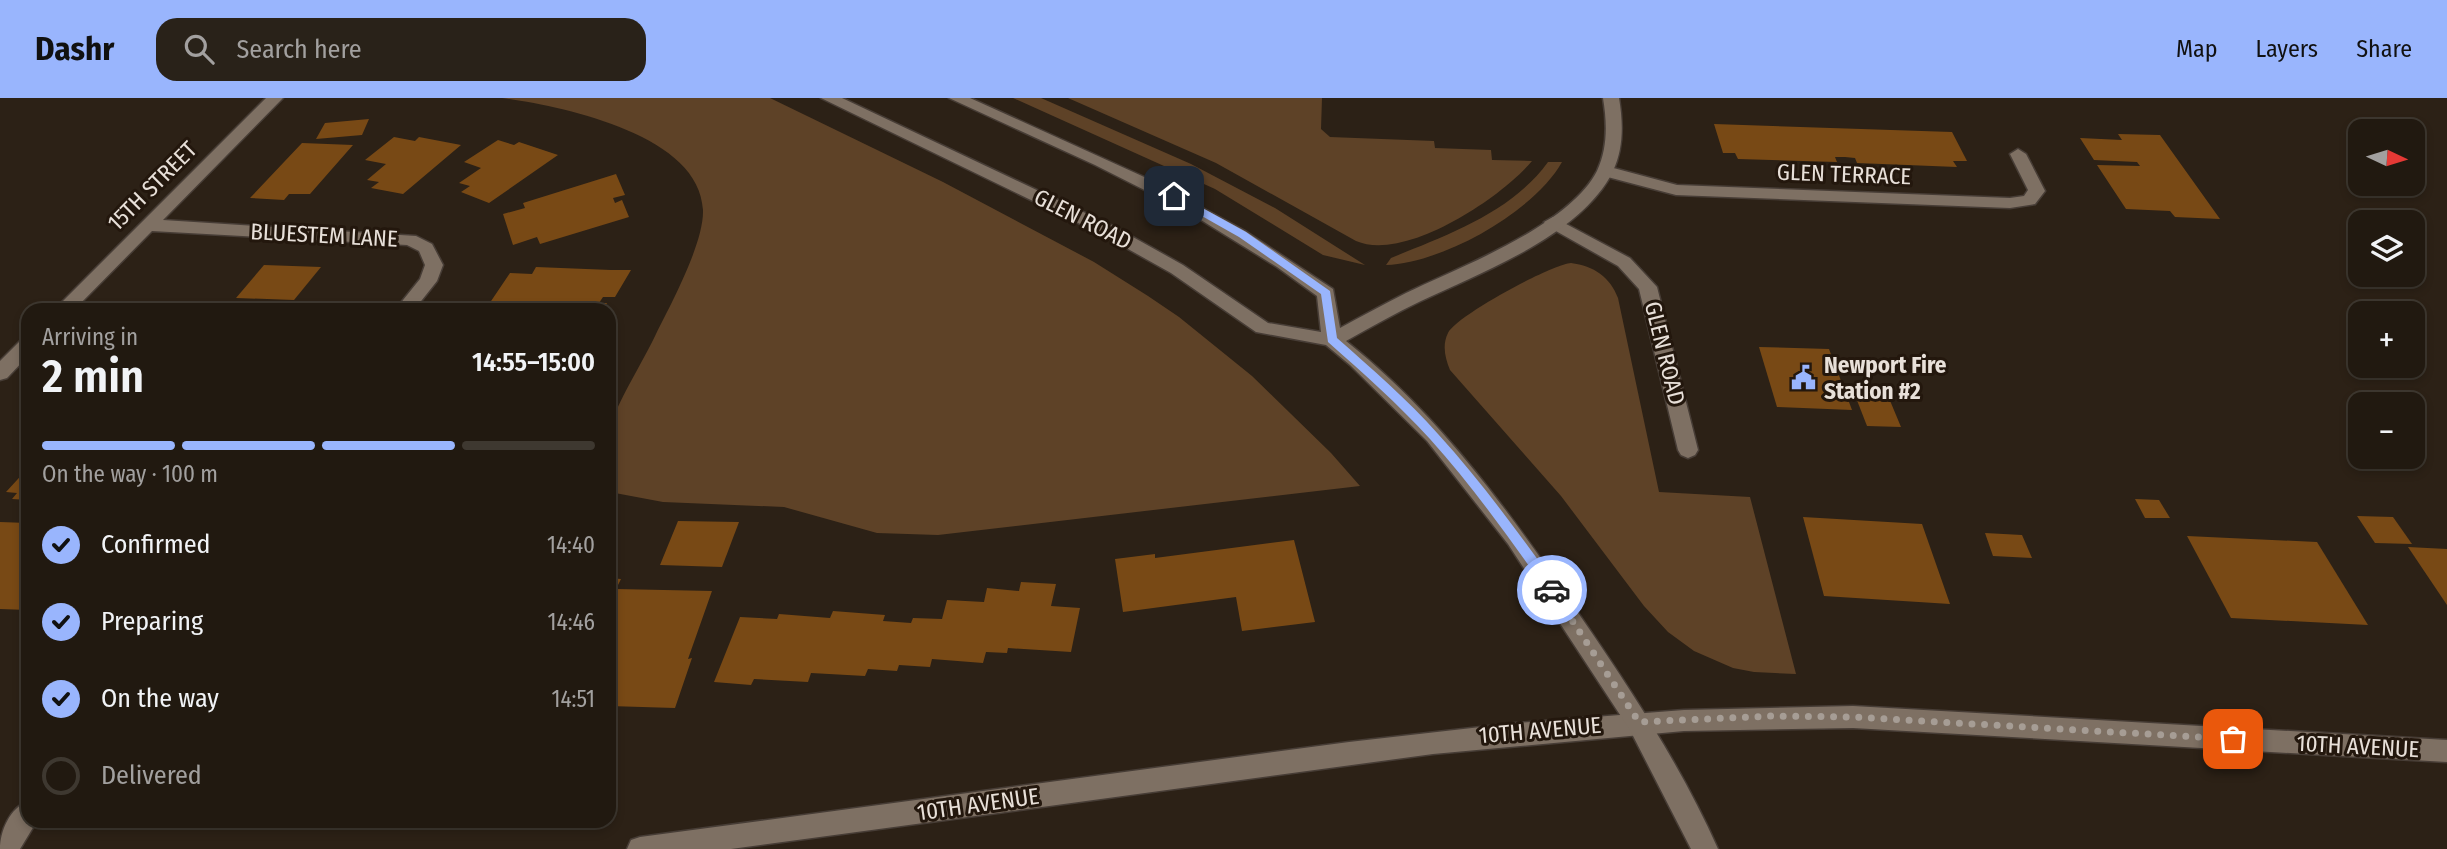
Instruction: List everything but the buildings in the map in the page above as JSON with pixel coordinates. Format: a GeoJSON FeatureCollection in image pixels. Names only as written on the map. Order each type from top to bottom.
{"type":"FeatureCollection","features":[{"type":"Feature","properties":{"kind":"street","name":"15TH STREET"},"geometry":{"type":"LineString","coordinates":[[70,303],[275,98]]}},
{"type":"Feature","properties":{"kind":"street","name":"GLEN ROAD"},"geometry":{"type":"LineString","coordinates":[[829,98],[1116,234],[1177,269],[1263,328],[1332,340]]}},
{"type":"Feature","properties":{"kind":"street"},"geometry":{"type":"LineString","coordinates":[[957,98],[1144,182],[1243,234],[1326,293],[1332,340],[1382,383],[1425,427],[1495,510],[1581,632],[1639,722],[1704,849]]}},
{"type":"Feature","properties":{"kind":"street"},"geometry":{"type":"LineString","coordinates":[[1332,340],[1494,258],[1580,202],[1605,170],[1614,137],[1611,98]]}},
{"type":"Feature","properties":{"kind":"street","name":"GLEN TERRACE"},"geometry":{"type":"LineString","coordinates":[[1605,170],[1660,187],[1685,190],[2010,203],[2029,200],[2037,191],[2018,153]]}},
{"type":"Feature","properties":{"kind":"street","name":"GLEN ROAD"},"geometry":{"type":"LineString","coordinates":[[1553,222],[1624,262],[1648,287],[1688,450]]}},
{"type":"Feature","properties":{"kind":"street","name":"BLUESTEM LANE"},"geometry":{"type":"LineString","coordinates":[[147,225],[385,236],[416,242],[429,251],[433,269],[428,281],[410,303]]}},
{"type":"Feature","properties":{"kind":"street"},"geometry":{"type":"LineString","coordinates":[[0,373],[21,352]]}},
{"type":"Feature","properties":{"kind":"street","name":"10TH AVENUE"},"geometry":{"type":"LineString","coordinates":[[640,849],[1433,741],[1639,722],[1772,716],[1853,717],[2447,751]]}},
{"type":"Feature","properties":{"kind":"street"},"geometry":{"type":"LineString","coordinates":[[5,849],[21,824]]}},
{"type":"Feature","properties":{"kind":"shaded area"},"geometry":{"type":"Polygon","coordinates":[[[502,98],[770,98],[943,182],[1094,262],[1148,296],[1179,317],[1252,376],[1331,453],[1360,486],[938,535],[877,533],[784,507],[663,502],[616,493],[616,413],[686,273],[698,239],[703,210],[696,184],[678,162],[653,143],[590,117],[502,98]]]}},
{"type":"Feature","properties":{"kind":"shaded area"},"geometry":{"type":"Polygon","coordinates":[[[1013,98],[1041,98],[1191,164],[1275,208],[1365,265],[1323,255],[1215,189],[1013,98]]]}},
{"type":"Feature","properties":{"kind":"shaded area"},"geometry":{"type":"Polygon","coordinates":[[[1068,98],[1322,98],[1321,129],[1330,137],[1434,141],[1435,148],[1491,150],[1492,160],[1532,161],[1498,192],[1451,223],[1400,243],[1376,245],[1356,241],[1216,163],[1068,98]]]}},
{"type":"Feature","properties":{"kind":"shaded area"},"geometry":{"type":"Polygon","coordinates":[[[1548,162],[1562,162],[1549,181],[1531,199],[1485,232],[1434,255],[1386,265],[1391,258],[1456,231],[1497,209],[1533,180],[1548,162]]]}},
{"type":"Feature","properties":{"kind":"shaded area"},"geometry":{"type":"Polygon","coordinates":[[[1571,263],[1587,267],[1606,278],[1618,298],[1659,492],[1750,497],[1796,674],[1733,668],[1694,651],[1668,632],[1644,606],[1561,496],[1450,370],[1445,342],[1455,325],[1505,292],[1545,272],[1571,263]]]}},
{"type":"Feature","properties":{"kind":"way so far"},"geometry":{"type":"LineString","coordinates":[[1552,590],[1639,722],[1772,716],[1853,717],[2233,739]]}},
{"type":"Feature","properties":{"kind":"place","name":"Newport Fire Station #2"},"geometry":{"type":"Point","coordinates":[1804,378]}},
{"type":"Feature","properties":{"kind":"route"},"geometry":{"type":"LineString","coordinates":[[1174,196],[1243,234],[1326,293],[1332,340],[1382,383],[1434,436],[1495,510],[1552,590]]}}]}
